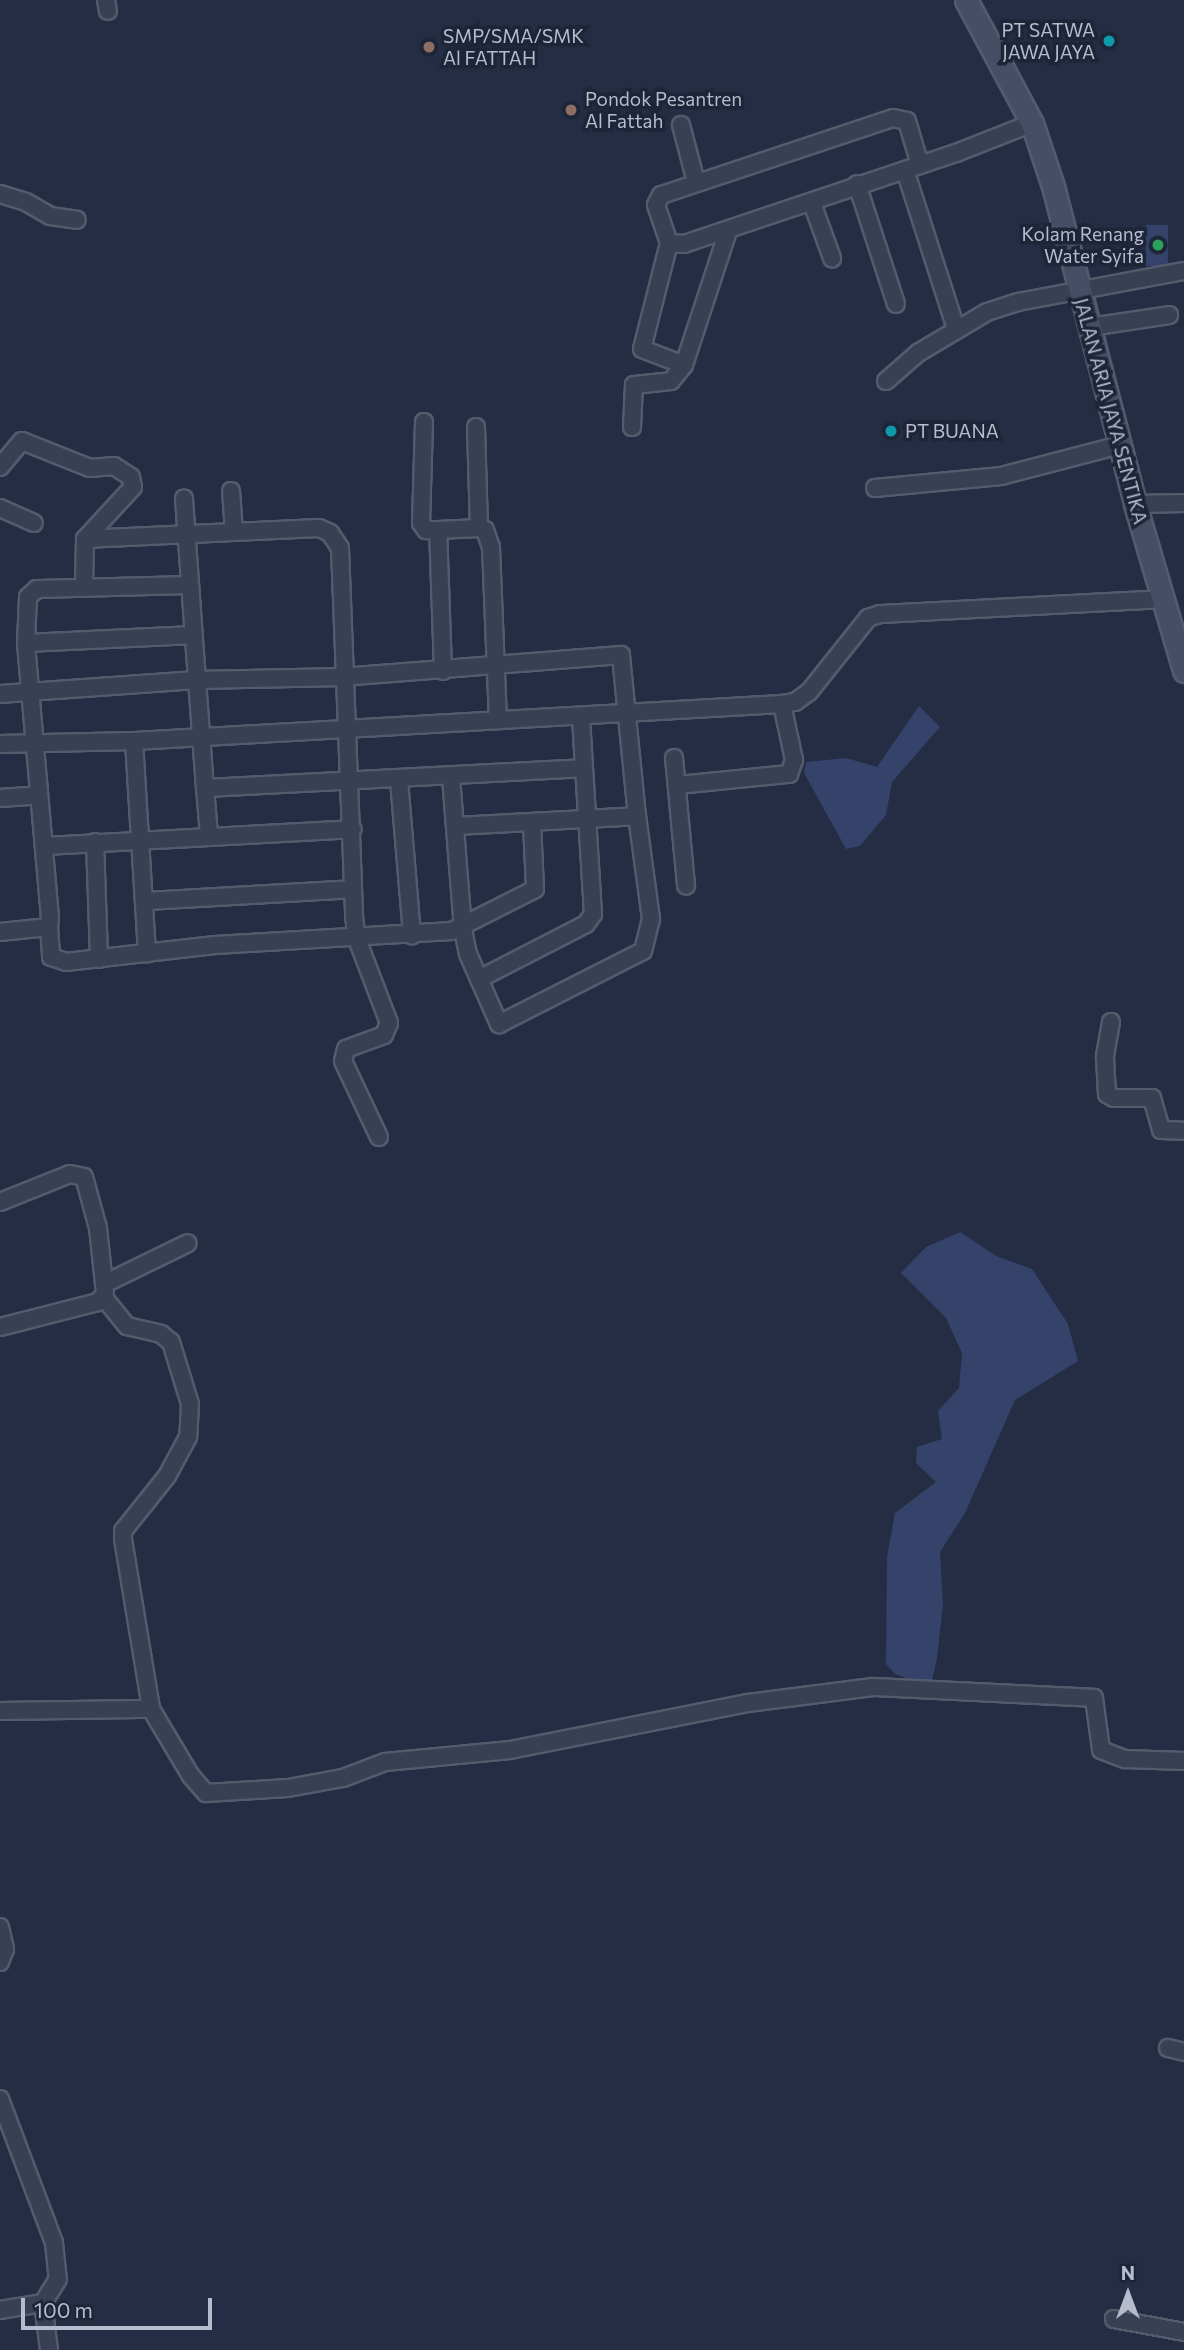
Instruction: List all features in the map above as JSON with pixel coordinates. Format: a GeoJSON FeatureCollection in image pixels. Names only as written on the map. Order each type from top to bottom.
{"type":"FeatureCollection","features":[{"type":"Feature","properties":{"kind":"street","name":"JALAN ARIA JAYA SENTIKA"},"geometry":{"type":"LineString","coordinates":[[967,0],[1032,123],[1090,327],[1135,504],[1184,671]]}},
{"type":"Feature","properties":{"kind":"street"},"geometry":{"type":"LineString","coordinates":[[684,365],[642,349],[669,243],[657,200],[696,182],[893,118],[908,121],[913,167],[957,329]]}},
{"type":"Feature","properties":{"kind":"street"},"geometry":{"type":"LineString","coordinates":[[669,243],[728,231],[1032,123]]}},
{"type":"Feature","properties":{"kind":"street"},"geometry":{"type":"LineString","coordinates":[[681,125],[696,182]]}},
{"type":"Feature","properties":{"kind":"street"},"geometry":{"type":"LineString","coordinates":[[857,184],[896,304]]}},
{"type":"Feature","properties":{"kind":"street"},"geometry":{"type":"LineString","coordinates":[[0,194],[26,202],[50,216],[77,220]]}},
{"type":"Feature","properties":{"kind":"street"},"geometry":{"type":"LineString","coordinates":[[812,203],[832,258]]}},
{"type":"Feature","properties":{"kind":"street"},"geometry":{"type":"LineString","coordinates":[[632,427],[634,385],[671,381],[684,365],[728,231]]}},
{"type":"Feature","properties":{"kind":"street"},"geometry":{"type":"LineString","coordinates":[[886,382],[957,329],[1018,302],[1080,294],[1184,271]]}},
{"type":"Feature","properties":{"kind":"street"},"geometry":{"type":"LineString","coordinates":[[1090,327],[1168,314]]}},
{"type":"Feature","properties":{"kind":"street"},"geometry":{"type":"LineString","coordinates":[[424,422],[421,523],[426,530],[479,527],[485,530],[491,547],[498,719]]}},
{"type":"Feature","properties":{"kind":"street"},"geometry":{"type":"LineString","coordinates":[[475,427],[479,527]]}},
{"type":"Feature","properties":{"kind":"street"},"geometry":{"type":"LineString","coordinates":[[0,467],[22,441],[82,466],[114,466],[131,477],[132,486],[85,539],[83,588]]}},
{"type":"Feature","properties":{"kind":"street"},"geometry":{"type":"LineString","coordinates":[[875,488],[1001,476],[1120,445]]}},
{"type":"Feature","properties":{"kind":"street"},"geometry":{"type":"LineString","coordinates":[[230,491],[234,532]]}},
{"type":"Feature","properties":{"kind":"street"},"geometry":{"type":"LineString","coordinates":[[184,498],[184,535],[209,835]]}},
{"type":"Feature","properties":{"kind":"street"},"geometry":{"type":"LineString","coordinates":[[1135,504],[1184,503]]}},
{"type":"Feature","properties":{"kind":"street"},"geometry":{"type":"LineString","coordinates":[[0,508],[34,523]]}},
{"type":"Feature","properties":{"kind":"street"},"geometry":{"type":"LineString","coordinates":[[85,539],[319,527],[330,533],[340,548],[342,677],[354,829],[352,889],[357,939],[388,1023],[384,1035],[346,1049],[343,1061],[379,1137]]}},
{"type":"Feature","properties":{"kind":"street"},"geometry":{"type":"LineString","coordinates":[[438,530],[443,671]]}},
{"type":"Feature","properties":{"kind":"street"},"geometry":{"type":"LineString","coordinates":[[190,585],[37,589],[28,597],[26,643],[54,960],[147,954],[215,945],[357,939],[463,929],[535,889],[531,823]]}},
{"type":"Feature","properties":{"kind":"street"},"geometry":{"type":"LineString","coordinates":[[0,744],[134,741],[782,704],[795,702],[809,692],[868,618],[880,614],[1162,599]]}},
{"type":"Feature","properties":{"kind":"street"},"geometry":{"type":"LineString","coordinates":[[26,643],[194,635]]}},
{"type":"Feature","properties":{"kind":"street"},"geometry":{"type":"LineString","coordinates":[[0,694],[32,694],[197,680],[342,677],[443,671],[621,655],[637,816],[651,919],[643,951],[502,1024],[495,1021],[463,929],[451,777]]}},
{"type":"Feature","properties":{"kind":"street"},"geometry":{"type":"LineString","coordinates":[[678,785],[789,774],[794,760],[782,704]]}},
{"type":"Feature","properties":{"kind":"street"},"geometry":{"type":"LineString","coordinates":[[479,979],[590,920],[581,717]]}},
{"type":"Feature","properties":{"kind":"street"},"geometry":{"type":"LineString","coordinates":[[134,741],[143,841],[147,954]]}},
{"type":"Feature","properties":{"kind":"street"},"geometry":{"type":"LineString","coordinates":[[674,758],[686,885]]}},
{"type":"Feature","properties":{"kind":"street"},"geometry":{"type":"LineString","coordinates":[[205,788],[583,768]]}},
{"type":"Feature","properties":{"kind":"street"},"geometry":{"type":"LineString","coordinates":[[399,779],[412,935]]}},
{"type":"Feature","properties":{"kind":"street"},"geometry":{"type":"LineString","coordinates":[[0,798],[39,795]]}},
{"type":"Feature","properties":{"kind":"street"},"geometry":{"type":"LineString","coordinates":[[455,826],[587,821],[637,816]]}},
{"type":"Feature","properties":{"kind":"street"},"geometry":{"type":"LineString","coordinates":[[44,846],[354,829]]}},
{"type":"Feature","properties":{"kind":"street"},"geometry":{"type":"LineString","coordinates":[[95,842],[99,958]]}},
{"type":"Feature","properties":{"kind":"street"},"geometry":{"type":"LineString","coordinates":[[146,901],[352,889]]}},
{"type":"Feature","properties":{"kind":"street"},"geometry":{"type":"LineString","coordinates":[[0,932],[49,927]]}},
{"type":"Feature","properties":{"kind":"street"},"geometry":{"type":"LineString","coordinates":[[1111,1022],[1105,1057],[1107,1094],[1114,1098],[1152,1098],[1161,1130],[1184,1131]]}},
{"type":"Feature","properties":{"kind":"street"},"geometry":{"type":"LineString","coordinates":[[0,1202],[70,1174],[84,1177],[98,1228],[105,1291],[127,1326],[161,1334],[171,1342],[190,1404],[188,1437],[167,1476],[123,1531],[151,1709],[191,1776],[212,1795],[288,1788],[343,1778],[385,1762],[510,1750],[748,1703],[873,1687],[1094,1698],[1101,1750],[1125,1759],[1184,1761]]}},
{"type":"Feature","properties":{"kind":"street"},"geometry":{"type":"LineString","coordinates":[[0,1327],[105,1291],[188,1243]]}},
{"type":"Feature","properties":{"kind":"street"},"geometry":{"type":"LineString","coordinates":[[0,1711],[151,1709]]}},
{"type":"Feature","properties":{"kind":"street"},"geometry":{"type":"LineString","coordinates":[[0,1927],[5,1949],[0,1962]]}},
{"type":"Feature","properties":{"kind":"street"},"geometry":{"type":"LineString","coordinates":[[0,2098],[54,2243],[58,2279],[43,2303],[49,2350]]}},
{"type":"Feature","properties":{"kind":"street"},"geometry":{"type":"LineString","coordinates":[[0,2310],[43,2303]]}},
{"type":"Feature","properties":{"kind":"street"},"geometry":{"type":"LineString","coordinates":[[1114,2319],[1184,2332]]}},
{"type":"Feature","properties":{"kind":"water","name":"Kolam Renang Water Syifa"},"geometry":{"type":"Polygon","coordinates":[[[1146,225],[1168,225],[1168,266],[1146,266],[1146,225]]]}},
{"type":"Feature","properties":{"kind":"water"},"geometry":{"type":"Polygon","coordinates":[[[919,706],[940,727],[892,782],[886,815],[860,846],[846,849],[804,773],[806,762],[846,758],[877,767],[919,706]]]}},
{"type":"Feature","properties":{"kind":"water"},"geometry":{"type":"Polygon","coordinates":[[[960,1232],[996,1256],[1032,1269],[1068,1324],[1078,1361],[1015,1400],[965,1513],[940,1552],[943,1605],[937,1658],[932,1680],[913,1680],[895,1674],[886,1664],[887,1557],[895,1513],[936,1482],[916,1463],[917,1447],[942,1439],[938,1411],[959,1388],[962,1353],[946,1318],[901,1273],[926,1247],[960,1232]]]}},
{"type":"Feature","properties":{"kind":"place","name":"PT SATWA JAWA JAYA"},"geometry":{"type":"Point","coordinates":[1109,41]}},
{"type":"Feature","properties":{"kind":"place","name":"SMP/SMA/SMK Al FATTAH"},"geometry":{"type":"Point","coordinates":[429,47]}},
{"type":"Feature","properties":{"kind":"place","name":"Pondok Pesantren Al Fattah"},"geometry":{"type":"Point","coordinates":[571,110]}},
{"type":"Feature","properties":{"kind":"place","name":"Kolam Renang Water Syifa"},"geometry":{"type":"Point","coordinates":[1158,245]}},
{"type":"Feature","properties":{"kind":"place","name":"PT BUANA"},"geometry":{"type":"Point","coordinates":[891,431]}}]}
